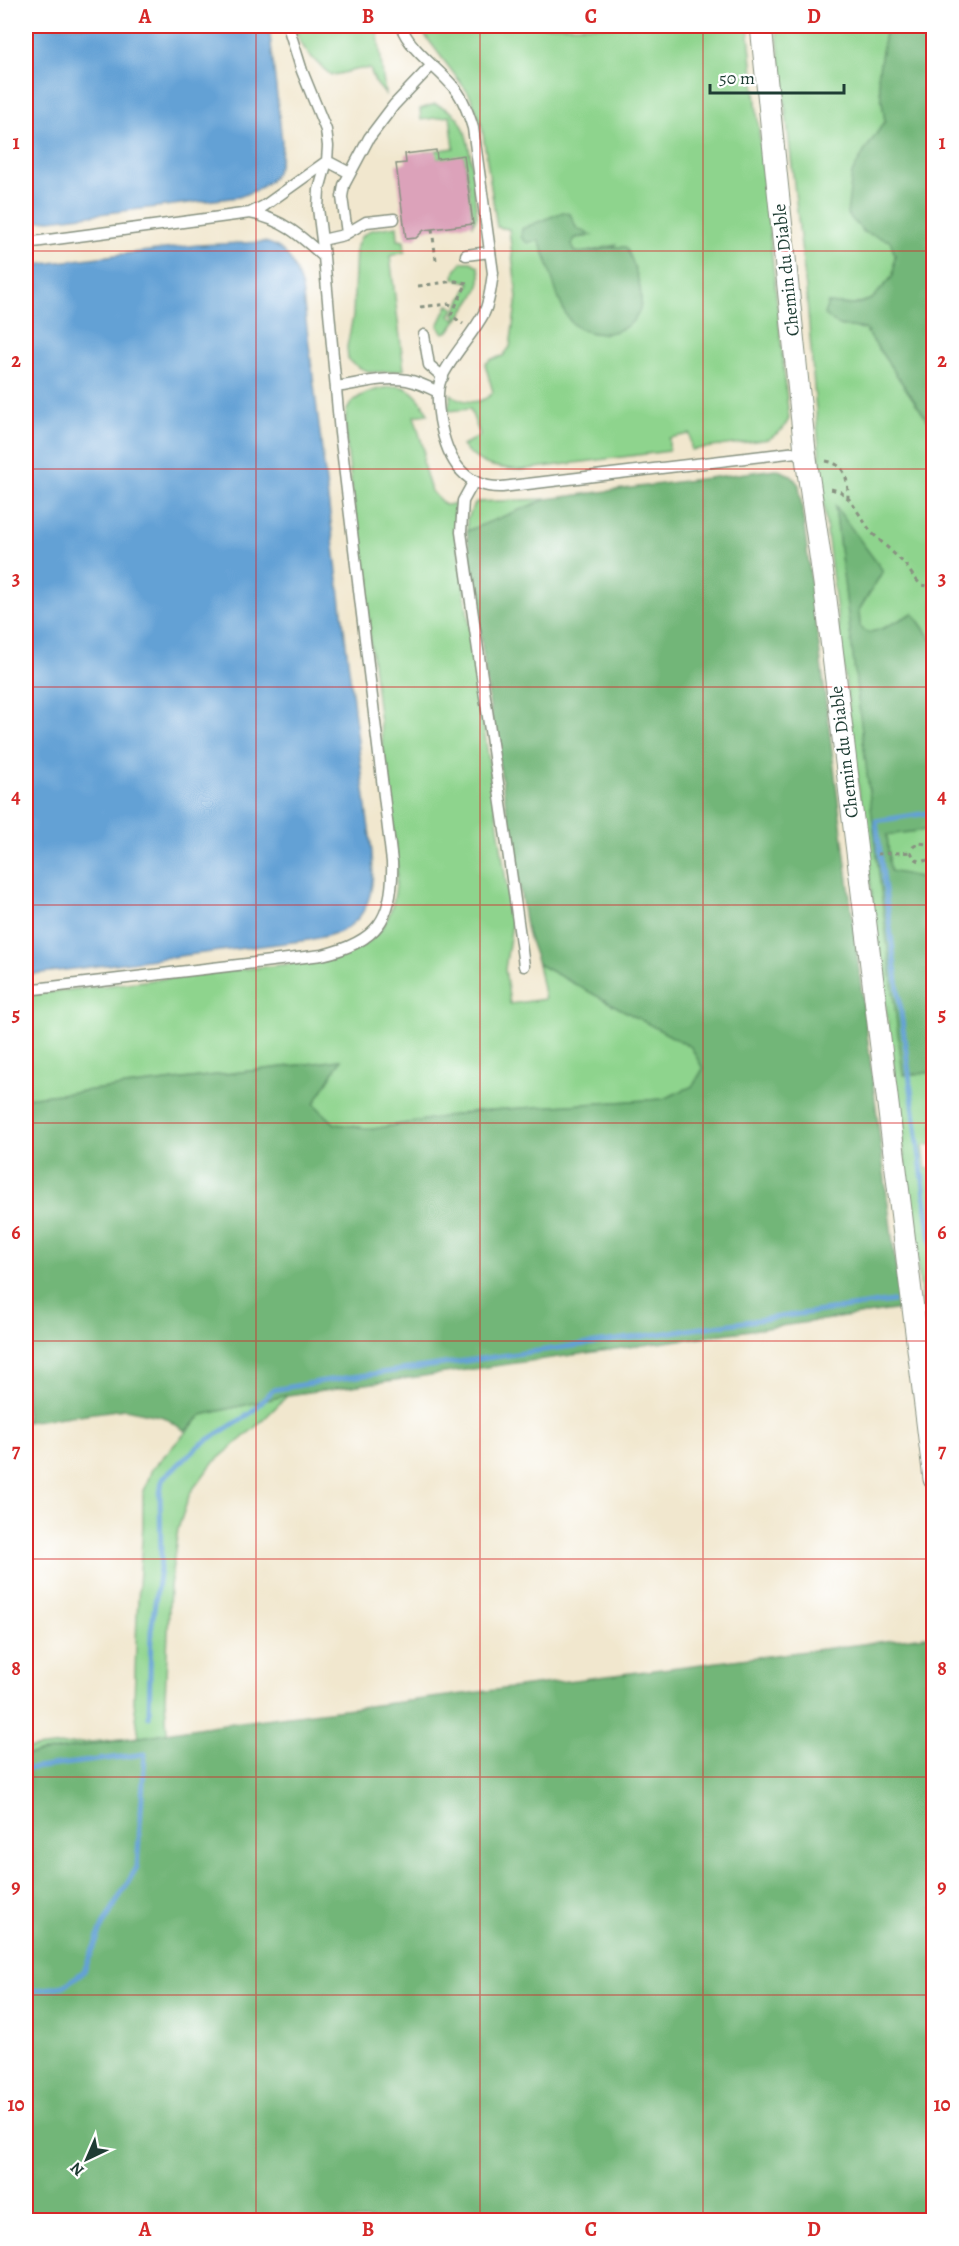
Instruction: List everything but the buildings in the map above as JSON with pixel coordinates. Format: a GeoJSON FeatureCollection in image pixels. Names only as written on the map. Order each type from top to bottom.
{"type":"FeatureCollection","features":[{"type":"Feature","properties":{"kind":"street","name":"Chemin du Diable"},"geometry":{"type":"LineString","coordinates":[[761,26],[806,456],[824,583],[933,1479]]}},
{"type":"Feature","properties":{"kind":"lane"},"geometry":{"type":"LineString","coordinates":[[26,990],[322,955],[356,944],[368,936],[385,916],[393,886],[392,862],[341,445],[318,208],[319,190],[327,161],[328,147],[326,130],[302,71],[288,26]]}},
{"type":"Feature","properties":{"kind":"lane"},"geometry":{"type":"LineString","coordinates":[[402,26],[411,41],[457,90],[473,128],[493,273],[490,295],[484,312],[443,377],[438,392],[441,429],[454,464],[474,481],[489,488],[806,456]]}},
{"type":"Feature","properties":{"kind":"lane"},"geometry":{"type":"LineString","coordinates":[[347,233],[342,189],[350,173],[369,138],[394,105],[432,65]]}},
{"type":"Feature","properties":{"kind":"lane"},"geometry":{"type":"LineString","coordinates":[[327,161],[350,173]]}},
{"type":"Feature","properties":{"kind":"lane"},"geometry":{"type":"LineString","coordinates":[[250,213],[264,206],[327,161]]}},
{"type":"Feature","properties":{"kind":"lane"},"geometry":{"type":"LineString","coordinates":[[26,243],[250,213],[269,216],[301,236],[324,257]]}},
{"type":"Feature","properties":{"kind":"lane"},"geometry":{"type":"LineString","coordinates":[[322,240],[347,233],[366,222],[394,219]]}},
{"type":"Feature","properties":{"kind":"lane"},"geometry":{"type":"LineString","coordinates":[[466,255],[490,252]]}},
{"type":"Feature","properties":{"kind":"lane"},"geometry":{"type":"LineString","coordinates":[[424,335],[429,365],[443,377]]}},
{"type":"Feature","properties":{"kind":"lane"},"geometry":{"type":"LineString","coordinates":[[336,387],[406,379],[438,392]]}},
{"type":"Feature","properties":{"kind":"lane"},"geometry":{"type":"LineString","coordinates":[[474,481],[463,501],[461,532],[487,722],[504,813],[524,966]]}},
{"type":"Feature","properties":{"kind":"path"},"geometry":{"type":"LineString","coordinates":[[432,229],[436,260]]}},
{"type":"Feature","properties":{"kind":"path"},"geometry":{"type":"LineString","coordinates":[[418,286],[455,281],[467,283],[452,315],[458,320]]}},
{"type":"Feature","properties":{"kind":"path"},"geometry":{"type":"LineString","coordinates":[[420,307],[449,304],[455,307]]}},
{"type":"Feature","properties":{"kind":"path"},"geometry":{"type":"LineString","coordinates":[[806,456],[835,463],[843,470],[848,482],[848,498]]}},
{"type":"Feature","properties":{"kind":"path"},"geometry":{"type":"LineString","coordinates":[[811,492],[830,489],[841,492],[848,498],[871,532],[905,564],[921,585],[933,587]]}},
{"type":"Feature","properties":{"kind":"path"},"geometry":{"type":"LineString","coordinates":[[911,852],[919,843],[933,845]]}},
{"type":"Feature","properties":{"kind":"path"},"geometry":{"type":"LineString","coordinates":[[856,857],[911,852]]}},
{"type":"Feature","properties":{"kind":"path"},"geometry":{"type":"LineString","coordinates":[[911,852],[914,858],[921,862],[933,858]]}},
{"type":"Feature","properties":{"kind":"green space"},"geometry":{"type":"Polygon","coordinates":[[[294,26],[377,26],[385,94],[375,82],[370,69],[331,75],[308,54],[294,26]]]}},
{"type":"Feature","properties":{"kind":"green space"},"geometry":{"type":"Polygon","coordinates":[[[418,26],[748,26],[789,419],[783,429],[769,439],[691,450],[690,434],[669,438],[669,451],[520,470],[488,465],[462,446],[480,435],[470,409],[448,411],[451,394],[461,400],[473,402],[484,399],[493,392],[485,364],[503,356],[510,347],[517,297],[509,229],[497,227],[482,127],[470,95],[418,26]],[[563,212],[522,229],[539,240],[561,302],[571,322],[616,245],[582,253],[574,252],[572,245],[575,238],[587,237],[577,229],[570,214],[563,212]]]}},
{"type":"Feature","properties":{"kind":"green space"},"geometry":{"type":"Polygon","coordinates":[[[776,26],[886,26],[878,77],[885,121],[864,152],[864,232],[890,241],[895,255],[893,276],[872,299],[854,305],[828,303],[838,325],[865,329],[933,428],[933,642],[913,613],[884,628],[868,633],[860,627],[859,610],[883,571],[835,507],[904,1075],[933,1072],[933,1144],[923,1146],[926,1169],[933,1169],[933,1291],[921,1291],[824,508],[806,289],[776,26]]]}},
{"type":"Feature","properties":{"kind":"green space"},"geometry":{"type":"Polygon","coordinates":[[[886,26],[933,26],[933,428],[865,329],[838,325],[824,314],[828,303],[854,305],[872,299],[893,276],[895,255],[890,241],[864,232],[847,214],[852,173],[885,121],[878,77],[886,26]]]}},
{"type":"Feature","properties":{"kind":"green space"},"geometry":{"type":"Polygon","coordinates":[[[435,104],[455,116],[461,123],[466,136],[471,158],[477,216],[473,224],[464,156],[431,160],[425,152],[454,148],[450,116],[421,120],[420,109],[435,104]]]}},
{"type":"Feature","properties":{"kind":"green space"},"geometry":{"type":"Polygon","coordinates":[[[563,212],[570,214],[577,229],[592,235],[575,238],[572,245],[574,252],[626,247],[629,253],[637,277],[641,303],[635,318],[619,330],[599,334],[588,332],[571,322],[557,293],[539,240],[527,243],[521,237],[522,229],[563,212]]]}},
{"type":"Feature","properties":{"kind":"green space"},"geometry":{"type":"Polygon","coordinates":[[[397,226],[398,240],[404,241],[405,252],[390,256],[404,370],[367,371],[348,359],[347,347],[353,316],[356,248],[361,237],[371,230],[397,226]]]}},
{"type":"Feature","properties":{"kind":"green space"},"geometry":{"type":"Polygon","coordinates":[[[462,262],[471,262],[478,266],[480,280],[476,294],[458,319],[454,314],[470,282],[454,279],[455,271],[462,262]]]}},
{"type":"Feature","properties":{"kind":"green space"},"geometry":{"type":"Polygon","coordinates":[[[448,305],[454,308],[450,316],[457,320],[449,331],[443,333],[438,326],[448,305]]]}},
{"type":"Feature","properties":{"kind":"green space"},"geometry":{"type":"Polygon","coordinates":[[[398,386],[408,389],[416,396],[428,414],[414,416],[424,450],[423,464],[431,491],[445,505],[454,504],[456,533],[512,924],[505,969],[510,1004],[545,999],[538,964],[691,1047],[703,1069],[693,1086],[663,1099],[477,1111],[373,1129],[335,1124],[313,1103],[340,1060],[26,1098],[26,995],[331,959],[363,945],[384,925],[394,899],[397,864],[345,420],[351,404],[362,395],[398,386]]]}},
{"type":"Feature","properties":{"kind":"green space"},"geometry":{"type":"Polygon","coordinates":[[[776,469],[791,475],[799,485],[901,1309],[288,1395],[202,1415],[185,1431],[164,1417],[125,1409],[26,1422],[26,1098],[341,1060],[314,1104],[335,1124],[373,1129],[477,1111],[663,1099],[693,1086],[703,1069],[691,1047],[538,964],[527,932],[490,708],[467,531],[547,499],[776,469]]]}},
{"type":"Feature","properties":{"kind":"green space"},"geometry":{"type":"Polygon","coordinates":[[[547,499],[467,531],[467,519],[476,502],[547,499]]]}},
{"type":"Feature","properties":{"kind":"green space"},"geometry":{"type":"Polygon","coordinates":[[[835,506],[883,571],[859,610],[860,627],[868,633],[884,628],[913,613],[933,642],[933,829],[887,835],[890,871],[933,880],[933,1072],[903,1075],[835,506]]]}},
{"type":"Feature","properties":{"kind":"green space"},"geometry":{"type":"Polygon","coordinates":[[[933,829],[933,880],[890,871],[887,834],[933,829]]]}},
{"type":"Feature","properties":{"kind":"green space"},"geometry":{"type":"Polygon","coordinates":[[[921,1291],[933,1291],[933,1394],[921,1291]]]}},
{"type":"Feature","properties":{"kind":"green space"},"geometry":{"type":"Polygon","coordinates":[[[288,1395],[259,1424],[212,1464],[190,1493],[178,1529],[170,1586],[165,1699],[167,1733],[26,1755],[26,1749],[139,1737],[134,1702],[137,1616],[143,1494],[152,1469],[202,1415],[288,1395]]]}},
{"type":"Feature","properties":{"kind":"green space"},"geometry":{"type":"Polygon","coordinates":[[[933,1635],[933,2220],[26,2220],[26,1755],[217,1725],[933,1635]]]}},
{"type":"Feature","properties":{"kind":"water"},"geometry":{"type":"Polygon","coordinates":[[[26,26],[269,26],[282,141],[277,171],[267,184],[239,197],[26,223],[26,26]]]}},
{"type":"Feature","properties":{"kind":"water"},"geometry":{"type":"Polygon","coordinates":[[[264,242],[279,248],[289,258],[302,288],[370,839],[373,875],[371,892],[356,921],[341,931],[309,940],[26,975],[26,266],[197,245],[264,242]]]}},
{"type":"Feature","properties":{"kind":"waterway"},"geometry":{"type":"LineString","coordinates":[[934,812],[876,821],[934,1265]]}},
{"type":"Feature","properties":{"kind":"waterway"},"geometry":{"type":"LineString","coordinates":[[926,1294],[934,1292]]}},
{"type":"Feature","properties":{"kind":"waterway"},"geometry":{"type":"LineString","coordinates":[[149,1717],[151,1631],[161,1561],[160,1495],[162,1479],[200,1445],[251,1413],[273,1390],[323,1381],[893,1301]]}},
{"type":"Feature","properties":{"kind":"waterway"},"geometry":{"type":"LineString","coordinates":[[26,1769],[145,1754],[137,1867],[103,1925],[84,1971],[64,1986],[26,1992]]}}]}
